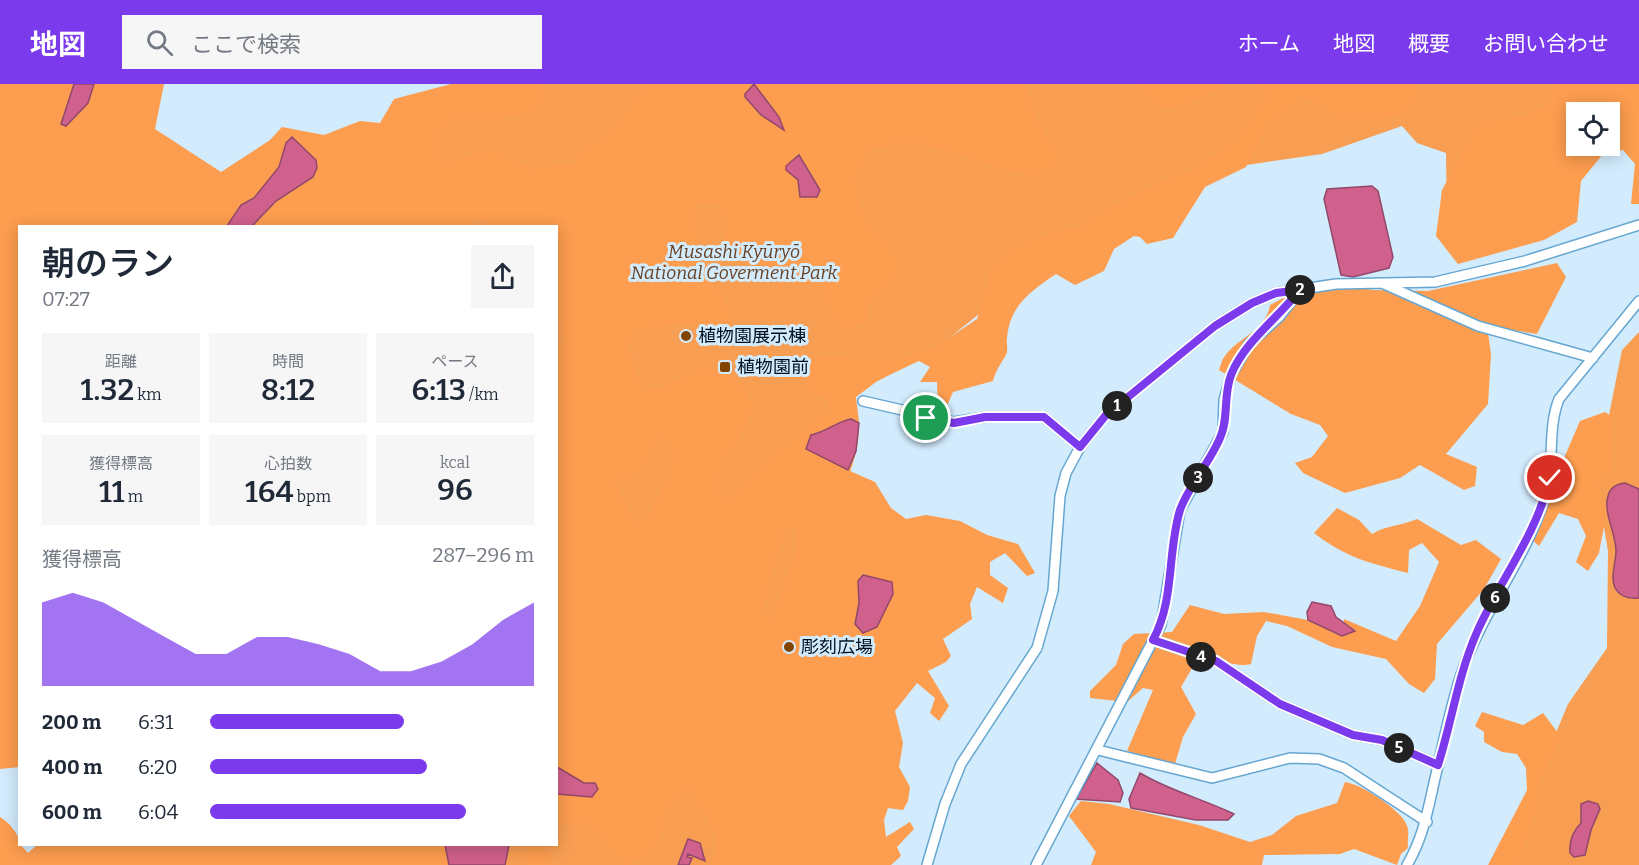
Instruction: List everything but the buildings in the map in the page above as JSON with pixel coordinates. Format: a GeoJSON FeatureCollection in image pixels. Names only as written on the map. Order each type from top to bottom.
{"type":"FeatureCollection","features":[{"type":"Feature","properties":{"kind":"street"},"geometry":{"type":"LineString","coordinates":[[927,865],[945,804],[961,764],[1030,660],[1044,628],[1053,591],[1060,496],[1066,473],[1080,447],[1106,415],[1215,326],[1252,303],[1276,293],[1336,284],[1435,282],[1525,261],[1639,225]]}},
{"type":"Feature","properties":{"kind":"street"},"geometry":{"type":"LineString","coordinates":[[1380,283],[1478,326],[1593,358]]}},
{"type":"Feature","properties":{"kind":"street"},"geometry":{"type":"LineString","coordinates":[[1036,865],[1098,750],[1165,613],[1180,510],[1223,432],[1224,400],[1231,375],[1249,344],[1279,316],[1300,290]]}},
{"type":"Feature","properties":{"kind":"street"},"geometry":{"type":"LineString","coordinates":[[1407,865],[1427,822],[1438,765],[1462,671],[1477,633],[1537,521],[1550,478],[1552,430],[1557,404],[1639,301]]}},
{"type":"Feature","properties":{"kind":"street"},"geometry":{"type":"LineString","coordinates":[[862,401],[954,423],[985,417],[1044,417],[1080,447]]}},
{"type":"Feature","properties":{"kind":"street"},"geometry":{"type":"LineString","coordinates":[[1153,640],[1216,661],[1280,704],[1353,735],[1382,740],[1438,765]]}},
{"type":"Feature","properties":{"kind":"street"},"geometry":{"type":"LineString","coordinates":[[1098,750],[1212,778],[1290,758],[1319,759],[1344,768],[1380,794],[1427,822]]}},
{"type":"Feature","properties":{"kind":"green space","name":"Musashi Kyūryō National Goverment Park"},"geometry":{"type":"Polygon","coordinates":[[[455,84],[1639,84],[1620,102],[1566,102],[1566,152],[1447,229],[1446,153],[1417,143],[1402,126],[1322,154],[1219,169],[1026,276],[927,356],[854,393],[859,423],[858,442],[759,865],[89,865],[84,846],[558,846],[558,225],[451,225],[390,130],[455,84]]]}},
{"type":"Feature","properties":{"kind":"green space"},"geometry":{"type":"Polygon","coordinates":[[[1639,332],[1639,865],[1501,865],[1568,704],[1607,648],[1608,551],[1596,480],[1622,350],[1639,332]]]}},
{"type":"Feature","properties":{"kind":"shaded area","name":"Musashi Kyūryō National Goverment Park"},"geometry":{"type":"Polygon","coordinates":[[[0,84],[74,84],[71,92],[88,103],[94,84],[164,84],[155,129],[221,172],[270,140],[282,127],[324,135],[360,121],[380,123],[394,99],[451,84],[541,84],[543,104],[532,110],[511,117],[453,119],[438,133],[439,152],[448,163],[490,150],[532,169],[556,164],[574,164],[582,148],[602,141],[643,87],[641,84],[1024,84],[1037,122],[1057,154],[1058,162],[1034,175],[1014,172],[919,143],[899,142],[869,151],[855,178],[859,207],[867,222],[896,256],[898,273],[871,301],[866,320],[852,329],[837,325],[820,284],[767,274],[747,264],[725,243],[727,219],[717,204],[698,204],[693,212],[702,267],[732,314],[723,327],[687,323],[635,330],[627,345],[643,391],[659,388],[707,367],[735,377],[756,407],[721,467],[717,487],[729,500],[754,471],[831,409],[826,400],[798,380],[802,364],[808,355],[890,361],[934,348],[977,319],[992,268],[1010,250],[1040,237],[1078,227],[1132,195],[1192,169],[1236,140],[1266,97],[1258,84],[1417,84],[1417,98],[1411,107],[1401,114],[1374,119],[1335,119],[1320,103],[1304,98],[1270,122],[1246,167],[1205,187],[1173,238],[1147,244],[1140,237],[1134,236],[1114,249],[1104,271],[1075,285],[1056,274],[1030,293],[1012,316],[1007,352],[993,381],[953,392],[946,408],[938,406],[937,382],[920,382],[930,367],[919,361],[880,379],[856,397],[859,423],[846,421],[828,431],[834,464],[875,482],[891,508],[906,519],[926,515],[960,521],[987,535],[1018,544],[1035,573],[1027,576],[1005,553],[990,562],[990,575],[1008,588],[1003,603],[977,587],[970,604],[972,619],[943,639],[951,656],[946,662],[928,671],[949,706],[939,721],[930,713],[935,698],[917,683],[895,711],[903,743],[899,767],[910,787],[908,801],[903,810],[888,808],[884,820],[886,837],[910,822],[914,829],[897,847],[901,856],[891,865],[712,865],[716,842],[714,833],[707,817],[689,790],[667,807],[660,834],[649,853],[628,865],[623,865],[587,822],[558,823],[558,794],[592,797],[584,783],[558,768],[558,457],[564,450],[558,446],[558,343],[564,340],[558,315],[558,225],[492,225],[474,218],[470,225],[253,225],[276,201],[313,177],[316,160],[292,138],[286,143],[279,167],[254,198],[241,205],[228,225],[18,225],[18,767],[0,769],[0,84]],[[657,438],[635,480],[621,477],[615,483],[634,523],[650,515],[662,487],[669,482],[674,451],[670,443],[657,438]],[[786,528],[774,563],[762,612],[773,618],[796,552],[796,529],[786,528]],[[858,581],[859,603],[855,624],[877,627],[883,613],[858,581]]]}},
{"type":"Feature","properties":{"kind":"shaded area"},"geometry":{"type":"Polygon","coordinates":[[[74,84],[94,84],[88,103],[66,126],[61,124],[74,84]]]}},
{"type":"Feature","properties":{"kind":"shaded area"},"geometry":{"type":"Polygon","coordinates":[[[754,84],[779,117],[784,130],[761,115],[745,97],[754,84]]]}},
{"type":"Feature","properties":{"kind":"shaded area"},"geometry":{"type":"Polygon","coordinates":[[[1137,84],[1228,84],[1201,99],[1166,110],[1147,97],[1137,84]]]}},
{"type":"Feature","properties":{"kind":"shaded area"},"geometry":{"type":"Polygon","coordinates":[[[1557,84],[1639,84],[1639,204],[1631,204],[1635,164],[1623,150],[1620,151],[1620,102],[1566,102],[1566,156],[1601,156],[1581,181],[1577,222],[1544,240],[1458,264],[1436,236],[1442,190],[1479,123],[1530,114],[1549,102],[1557,84]]]}},
{"type":"Feature","properties":{"kind":"shaded area"},"geometry":{"type":"Polygon","coordinates":[[[292,137],[316,160],[317,168],[313,177],[276,201],[253,225],[228,225],[241,205],[254,198],[279,167],[286,143],[292,137]]]}},
{"type":"Feature","properties":{"kind":"shaded area"},"geometry":{"type":"Polygon","coordinates":[[[799,155],[820,190],[817,197],[800,197],[798,180],[786,170],[786,166],[799,155]]]}},
{"type":"Feature","properties":{"kind":"shaded area"},"geometry":{"type":"Polygon","coordinates":[[[1372,186],[1378,191],[1393,257],[1389,268],[1353,277],[1341,275],[1324,199],[1327,189],[1372,186]]]}},
{"type":"Feature","properties":{"kind":"shaded area"},"geometry":{"type":"Polygon","coordinates":[[[1557,263],[1566,277],[1537,334],[1487,326],[1491,354],[1488,404],[1446,454],[1477,467],[1475,486],[1464,490],[1420,465],[1400,478],[1345,493],[1303,473],[1295,463],[1312,457],[1328,436],[1320,425],[1291,414],[1219,370],[1230,350],[1263,321],[1270,305],[1309,285],[1336,284],[1373,290],[1428,291],[1557,263]]]}},
{"type":"Feature","properties":{"kind":"shaded area"},"geometry":{"type":"Polygon","coordinates":[[[1605,412],[1611,416],[1612,464],[1611,471],[1602,474],[1599,484],[1605,521],[1599,553],[1588,571],[1576,562],[1586,536],[1578,519],[1559,513],[1539,546],[1532,540],[1542,523],[1558,472],[1580,421],[1605,412]]]}},
{"type":"Feature","properties":{"kind":"shaded area"},"geometry":{"type":"Polygon","coordinates":[[[851,419],[859,423],[856,451],[848,470],[806,449],[811,435],[851,419]]]}},
{"type":"Feature","properties":{"kind":"shaded area"},"geometry":{"type":"Polygon","coordinates":[[[1625,483],[1639,489],[1639,598],[1622,595],[1615,588],[1613,579],[1616,551],[1607,502],[1612,488],[1625,483]]]}},
{"type":"Feature","properties":{"kind":"shaded area"},"geometry":{"type":"Polygon","coordinates":[[[1337,508],[1359,520],[1372,534],[1417,519],[1461,545],[1476,540],[1501,559],[1484,589],[1437,644],[1435,679],[1424,693],[1409,684],[1386,659],[1332,647],[1287,626],[1266,621],[1257,636],[1251,664],[1239,665],[1205,659],[1197,660],[1181,687],[1196,714],[1183,737],[1175,764],[1127,751],[1153,690],[1143,688],[1127,702],[1090,698],[1090,691],[1116,665],[1123,644],[1134,634],[1172,632],[1190,605],[1224,614],[1264,612],[1308,620],[1341,636],[1344,619],[1396,641],[1420,606],[1439,562],[1422,543],[1409,550],[1408,573],[1370,563],[1348,554],[1314,533],[1337,508]]]}},
{"type":"Feature","properties":{"kind":"shaded area"},"geometry":{"type":"Polygon","coordinates":[[[863,575],[892,582],[893,594],[877,627],[863,633],[855,624],[859,603],[858,581],[863,575]]]}},
{"type":"Feature","properties":{"kind":"shaded area"},"geometry":{"type":"Polygon","coordinates":[[[1312,602],[1331,606],[1336,617],[1355,631],[1342,636],[1308,620],[1307,612],[1312,602]]]}},
{"type":"Feature","properties":{"kind":"shaded area"},"geometry":{"type":"Polygon","coordinates":[[[1482,712],[1523,725],[1543,713],[1561,737],[1539,781],[1534,814],[1518,865],[1488,865],[1527,790],[1526,768],[1517,754],[1502,752],[1484,742],[1484,732],[1475,726],[1482,712]]]}},
{"type":"Feature","properties":{"kind":"shaded area"},"geometry":{"type":"Polygon","coordinates":[[[1097,763],[1118,780],[1123,793],[1120,802],[1076,799],[1097,763]]]}},
{"type":"Feature","properties":{"kind":"shaded area"},"geometry":{"type":"Polygon","coordinates":[[[558,768],[584,783],[595,783],[598,789],[592,797],[558,794],[558,768]]]}},
{"type":"Feature","properties":{"kind":"shaded area"},"geometry":{"type":"Polygon","coordinates":[[[1140,773],[1163,785],[1234,814],[1228,820],[1196,820],[1131,808],[1129,799],[1140,773]]]}},
{"type":"Feature","properties":{"kind":"shaded area"},"geometry":{"type":"Polygon","coordinates":[[[1345,782],[1382,800],[1405,822],[1408,829],[1408,848],[1401,854],[1397,865],[1354,849],[1340,854],[1264,855],[1262,865],[1091,865],[1096,852],[1069,816],[1081,801],[1109,804],[1199,825],[1250,842],[1272,835],[1296,816],[1337,803],[1345,782]]]}},
{"type":"Feature","properties":{"kind":"shaded area"},"geometry":{"type":"Polygon","coordinates":[[[1588,801],[1598,804],[1600,809],[1591,830],[1585,855],[1574,857],[1570,853],[1573,833],[1581,823],[1581,804],[1588,801]]]}},
{"type":"Feature","properties":{"kind":"shaded area"},"geometry":{"type":"Polygon","coordinates":[[[0,817],[18,836],[18,846],[22,846],[28,853],[36,846],[445,846],[449,865],[0,865],[0,817]]]}},
{"type":"Feature","properties":{"kind":"shaded area"},"geometry":{"type":"Polygon","coordinates":[[[688,839],[700,843],[705,861],[688,854],[687,857],[692,858],[689,865],[678,865],[688,839]]]}},
{"type":"Feature","properties":{"kind":"shaded area"},"geometry":{"type":"Polygon","coordinates":[[[445,846],[509,846],[505,865],[449,865],[445,846]]]}},
{"type":"Feature","properties":{"kind":"shaded area"},"geometry":{"type":"Polygon","coordinates":[[[526,846],[547,846],[550,865],[527,865],[526,846]]]}},
{"type":"Feature","properties":{"kind":"place","name":"植物園展示棟"},"geometry":{"type":"Point","coordinates":[686,336]}},
{"type":"Feature","properties":{"kind":"place","name":"植物園前"},"geometry":{"type":"Point","coordinates":[725,367]}},
{"type":"Feature","properties":{"kind":"place","name":"彫刻広場"},"geometry":{"type":"Point","coordinates":[789,647]}},
{"type":"Feature","properties":{"kind":"route"},"geometry":{"type":"LineString","coordinates":[[926,418],[954,423],[985,417],[1044,417],[1080,447],[1106,415],[1215,326],[1252,303],[1276,293],[1300,290],[1279,316],[1249,344],[1231,375],[1224,400],[1223,432],[1180,510],[1165,613],[1153,640],[1216,661],[1280,704],[1353,735],[1382,740],[1438,765],[1462,671],[1489,608],[1537,521],[1550,478]]}}]}
